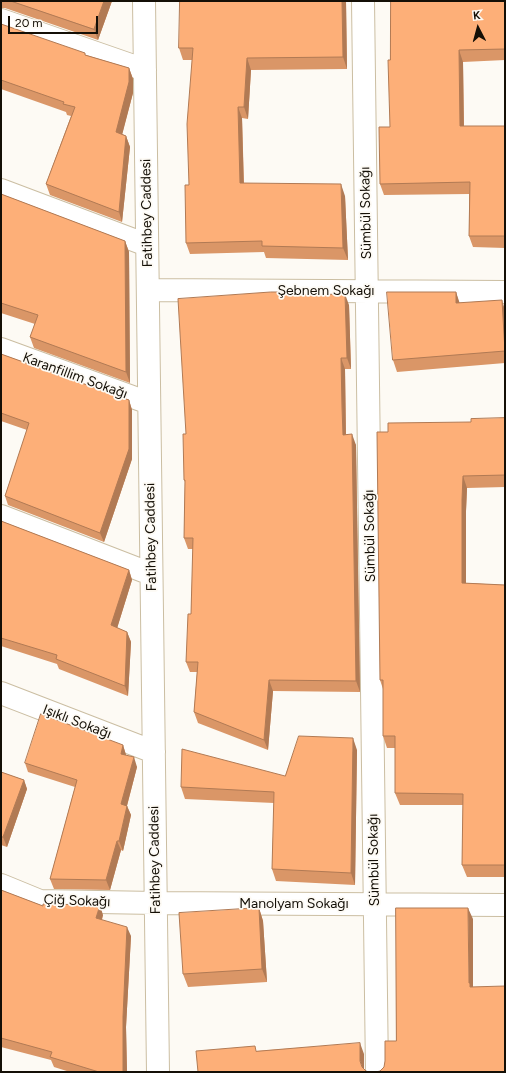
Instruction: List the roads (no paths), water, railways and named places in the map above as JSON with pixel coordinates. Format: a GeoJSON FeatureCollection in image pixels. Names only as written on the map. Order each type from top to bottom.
{"type":"FeatureCollection","features":[{"type":"Feature","properties":{"kind":"street","name":"Fatihbey Caddesi"},"geometry":{"type":"LineString","coordinates":[[144,1],[158,1072]]}},
{"type":"Feature","properties":{"kind":"street","name":"Sümbül Sokağı"},"geometry":{"type":"LineString","coordinates":[[363,1],[377,1072]]}},
{"type":"Feature","properties":{"kind":"street"},"geometry":{"type":"LineString","coordinates":[[1,20],[145,70]]}},
{"type":"Feature","properties":{"kind":"street"},"geometry":{"type":"LineString","coordinates":[[1,190],[147,245]]}},
{"type":"Feature","properties":{"kind":"street","name":"Şebnem Sokağı"},"geometry":{"type":"LineString","coordinates":[[148,290],[505,292]]}},
{"type":"Feature","properties":{"kind":"street","name":"Karanfillim Sokağı"},"geometry":{"type":"LineString","coordinates":[[1,349],[149,403]]}},
{"type":"Feature","properties":{"kind":"street"},"geometry":{"type":"LineString","coordinates":[[1,516],[151,574]]}},
{"type":"Feature","properties":{"kind":"street","name":"Işıklı Sokağı"},"geometry":{"type":"LineString","coordinates":[[1,693],[154,752]]}},
{"type":"Feature","properties":{"kind":"street","name":"Çiğ Sokağı"},"geometry":{"type":"LineString","coordinates":[[1,885],[40,901],[156,903]]}},
{"type":"Feature","properties":{"kind":"street","name":"Manolyam Sokağı"},"geometry":{"type":"LineString","coordinates":[[156,903],[505,905]]}}]}
